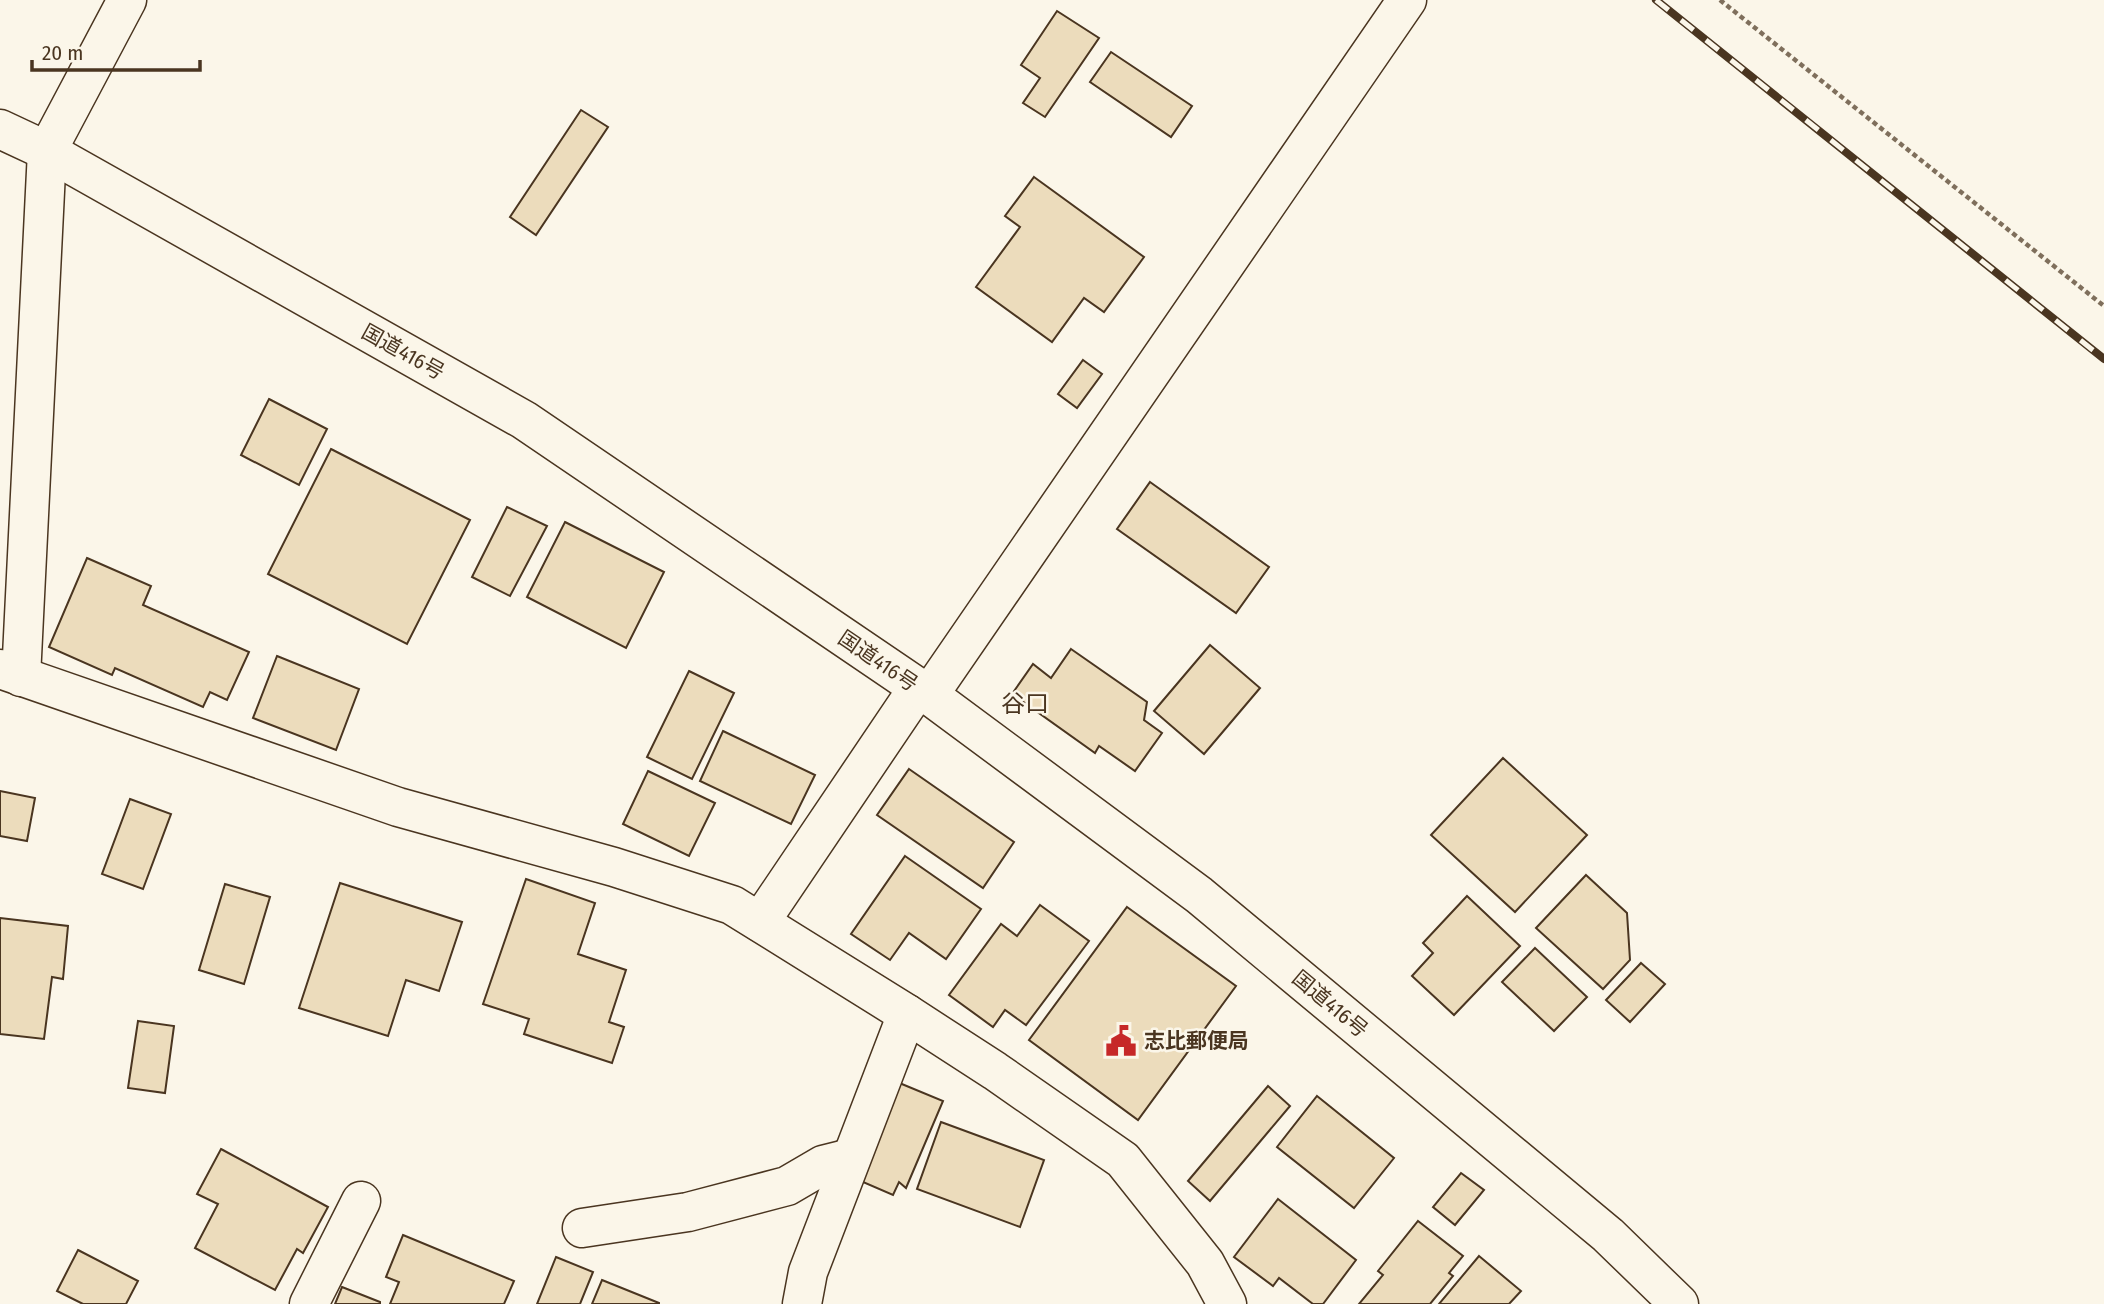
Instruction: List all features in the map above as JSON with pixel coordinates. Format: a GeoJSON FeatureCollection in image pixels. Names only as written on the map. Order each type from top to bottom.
{"type":"FeatureCollection","features":[{"type":"Feature","properties":{"kind":"main road"},"geometry":{"type":"LineString","coordinates":[[128,0],[47,151],[10,673],[398,807],[614,867],[732,905],[995,1071],[1124,1160],[1205,1263],[1227,1304]]}},
{"type":"Feature","properties":{"kind":"main road"},"geometry":{"type":"LineString","coordinates":[[760,922],[1407,0]]}},
{"type":"Feature","properties":{"kind":"main road","name":"国道416号"},"geometry":{"type":"LineString","coordinates":[[0,128],[47,151],[524,420],[923,691],[1199,895],[1608,1235],[1679,1304]]}},
{"type":"Feature","properties":{"kind":"main road"},"geometry":{"type":"LineString","coordinates":[[802,1304],[808,1272],[907,1014]]}},
{"type":"Feature","properties":{"kind":"main road"},"geometry":{"type":"LineString","coordinates":[[582,1228],[688,1212],[787,1186],[823,1165],[851,1158]]}},
{"type":"Feature","properties":{"kind":"main road"},"geometry":{"type":"LineString","coordinates":[[309,1304],[360,1200]]}},
{"type":"Feature","properties":{"kind":"path"},"geometry":{"type":"LineString","coordinates":[[1720,0],[2104,306]]}},
{"type":"Feature","properties":{"kind":"building"},"geometry":{"type":"Polygon","coordinates":[[[1057,11],[1099,38],[1045,117],[1023,103],[1040,78],[1021,65],[1057,11]]]}},
{"type":"Feature","properties":{"kind":"building"},"geometry":{"type":"Polygon","coordinates":[[[1111,52],[1192,106],[1171,137],[1090,82],[1111,52]]]}},
{"type":"Feature","properties":{"kind":"building"},"geometry":{"type":"Polygon","coordinates":[[[581,110],[608,127],[536,235],[510,217],[581,110]]]}},
{"type":"Feature","properties":{"kind":"building"},"geometry":{"type":"Polygon","coordinates":[[[1034,177],[1144,257],[1104,312],[1084,298],[1052,342],[976,287],[1020,227],[1005,216],[1034,177]]]}},
{"type":"Feature","properties":{"kind":"building"},"geometry":{"type":"Polygon","coordinates":[[[1083,360],[1102,374],[1077,408],[1058,394],[1083,360]]]}},
{"type":"Feature","properties":{"kind":"building"},"geometry":{"type":"Polygon","coordinates":[[[269,399],[327,429],[299,485],[241,455],[269,399]]]}},
{"type":"Feature","properties":{"kind":"building"},"geometry":{"type":"Polygon","coordinates":[[[331,449],[470,520],[407,644],[268,574],[331,449]]]}},
{"type":"Feature","properties":{"kind":"building"},"geometry":{"type":"Polygon","coordinates":[[[1150,482],[1269,567],[1236,613],[1117,529],[1150,482]]]}},
{"type":"Feature","properties":{"kind":"building"},"geometry":{"type":"Polygon","coordinates":[[[507,507],[547,526],[510,596],[472,577],[507,507]]]}},
{"type":"Feature","properties":{"kind":"building"},"geometry":{"type":"Polygon","coordinates":[[[565,522],[664,572],[626,648],[527,597],[565,522]]]}},
{"type":"Feature","properties":{"kind":"building"},"geometry":{"type":"Polygon","coordinates":[[[87,558],[151,586],[143,605],[249,652],[227,700],[210,692],[203,707],[115,668],[112,675],[49,647],[87,558]]]}},
{"type":"Feature","properties":{"kind":"building"},"geometry":{"type":"Polygon","coordinates":[[[1210,645],[1260,688],[1204,754],[1154,711],[1210,645]]]}},
{"type":"Feature","properties":{"kind":"building"},"geometry":{"type":"Polygon","coordinates":[[[1071,649],[1147,702],[1144,720],[1162,733],[1135,771],[1099,746],[1095,753],[1012,694],[1033,664],[1051,678],[1071,649]]]}},
{"type":"Feature","properties":{"kind":"building"},"geometry":{"type":"Polygon","coordinates":[[[277,656],[359,689],[336,750],[253,718],[277,656]]]}},
{"type":"Feature","properties":{"kind":"building"},"geometry":{"type":"Polygon","coordinates":[[[689,671],[734,693],[692,779],[647,757],[689,671]]]}},
{"type":"Feature","properties":{"kind":"building"},"geometry":{"type":"Polygon","coordinates":[[[723,731],[815,775],[791,824],[700,781],[723,731]]]}},
{"type":"Feature","properties":{"kind":"building"},"geometry":{"type":"Polygon","coordinates":[[[1503,758],[1587,835],[1515,912],[1431,835],[1503,758]]]}},
{"type":"Feature","properties":{"kind":"building"},"geometry":{"type":"Polygon","coordinates":[[[909,769],[1014,842],[983,888],[877,815],[909,769]]]}},
{"type":"Feature","properties":{"kind":"building"},"geometry":{"type":"Polygon","coordinates":[[[648,771],[715,803],[689,856],[623,824],[648,771]]]}},
{"type":"Feature","properties":{"kind":"building"},"geometry":{"type":"Polygon","coordinates":[[[0,791],[35,798],[27,841],[0,836],[0,791]]]}},
{"type":"Feature","properties":{"kind":"building"},"geometry":{"type":"Polygon","coordinates":[[[130,799],[171,814],[143,889],[102,874],[130,799]]]}},
{"type":"Feature","properties":{"kind":"building"},"geometry":{"type":"Polygon","coordinates":[[[905,856],[981,909],[946,959],[909,933],[890,960],[851,934],[905,856]]]}},
{"type":"Feature","properties":{"kind":"building"},"geometry":{"type":"Polygon","coordinates":[[[1586,875],[1627,913],[1630,960],[1603,989],[1536,928],[1586,875]]]}},
{"type":"Feature","properties":{"kind":"building"},"geometry":{"type":"Polygon","coordinates":[[[526,879],[595,903],[578,954],[626,970],[609,1022],[624,1027],[612,1063],[524,1034],[529,1019],[483,1004],[526,879]]]}},
{"type":"Feature","properties":{"kind":"building"},"geometry":{"type":"Polygon","coordinates":[[[340,883],[462,922],[439,991],[406,980],[388,1036],[299,1008],[340,883]]]}},
{"type":"Feature","properties":{"kind":"building"},"geometry":{"type":"Polygon","coordinates":[[[225,884],[270,897],[244,984],[199,970],[225,884]]]}},
{"type":"Feature","properties":{"kind":"building"},"geometry":{"type":"Polygon","coordinates":[[[1467,896],[1520,946],[1454,1015],[1412,976],[1433,953],[1423,943],[1467,896]]]}},
{"type":"Feature","properties":{"kind":"building"},"geometry":{"type":"Polygon","coordinates":[[[1040,905],[1089,941],[1026,1025],[1005,1010],[993,1027],[949,995],[1001,924],[1017,936],[1040,905]]]}},
{"type":"Feature","properties":{"kind":"building"},"geometry":{"type":"Polygon","coordinates":[[[1127,907],[1236,986],[1138,1120],[1029,1040],[1127,907]]]}},
{"type":"Feature","properties":{"kind":"building"},"geometry":{"type":"Polygon","coordinates":[[[0,918],[68,926],[63,979],[52,977],[44,1039],[0,1034],[0,918]]]}},
{"type":"Feature","properties":{"kind":"building"},"geometry":{"type":"Polygon","coordinates":[[[1535,948],[1587,997],[1554,1031],[1502,982],[1535,948]]]}},
{"type":"Feature","properties":{"kind":"building"},"geometry":{"type":"Polygon","coordinates":[[[1641,963],[1665,984],[1630,1022],[1606,1000],[1641,963]]]}},
{"type":"Feature","properties":{"kind":"building"},"geometry":{"type":"Polygon","coordinates":[[[138,1021],[174,1026],[165,1093],[128,1088],[138,1021]]]}},
{"type":"Feature","properties":{"kind":"building"},"geometry":{"type":"Polygon","coordinates":[[[897,1082],[943,1101],[906,1188],[899,1182],[893,1195],[856,1179],[897,1082]]]}},
{"type":"Feature","properties":{"kind":"building"},"geometry":{"type":"Polygon","coordinates":[[[1268,1086],[1290,1106],[1210,1201],[1188,1181],[1268,1086]]]}},
{"type":"Feature","properties":{"kind":"building"},"geometry":{"type":"Polygon","coordinates":[[[1317,1096],[1394,1158],[1354,1208],[1277,1147],[1317,1096]]]}},
{"type":"Feature","properties":{"kind":"building"},"geometry":{"type":"Polygon","coordinates":[[[941,1122],[1044,1160],[1020,1227],[917,1189],[941,1122]]]}},
{"type":"Feature","properties":{"kind":"building"},"geometry":{"type":"Polygon","coordinates":[[[221,1149],[328,1207],[303,1253],[297,1249],[275,1290],[195,1248],[218,1204],[197,1194],[221,1149]]]}},
{"type":"Feature","properties":{"kind":"building"},"geometry":{"type":"Polygon","coordinates":[[[1461,1173],[1484,1190],[1455,1225],[1433,1207],[1461,1173]]]}},
{"type":"Feature","properties":{"kind":"building"},"geometry":{"type":"Polygon","coordinates":[[[1278,1199],[1356,1260],[1323,1304],[1313,1304],[1279,1278],[1273,1286],[1234,1257],[1278,1199]]]}},
{"type":"Feature","properties":{"kind":"building"},"geometry":{"type":"Polygon","coordinates":[[[1418,1221],[1463,1256],[1449,1273],[1453,1276],[1430,1304],[1359,1304],[1383,1275],[1378,1271],[1418,1221]]]}},
{"type":"Feature","properties":{"kind":"building"},"geometry":{"type":"Polygon","coordinates":[[[403,1235],[514,1281],[504,1304],[390,1304],[399,1282],[386,1277],[403,1235]]]}},
{"type":"Feature","properties":{"kind":"building"},"geometry":{"type":"Polygon","coordinates":[[[78,1250],[138,1281],[126,1304],[83,1304],[57,1291],[78,1250]]]}},
{"type":"Feature","properties":{"kind":"building"},"geometry":{"type":"Polygon","coordinates":[[[1479,1256],[1521,1291],[1509,1304],[1439,1304],[1479,1256]]]}},
{"type":"Feature","properties":{"kind":"building"},"geometry":{"type":"Polygon","coordinates":[[[556,1257],[593,1272],[580,1304],[537,1304],[556,1257]]]}},
{"type":"Feature","properties":{"kind":"building"},"geometry":{"type":"Polygon","coordinates":[[[602,1280],[659,1303],[659,1304],[592,1304],[602,1280]]]}},
{"type":"Feature","properties":{"kind":"building"},"geometry":{"type":"Polygon","coordinates":[[[342,1287],[380,1302],[380,1304],[335,1304],[342,1287]]]}},
{"type":"Feature","properties":{"kind":"railway"},"geometry":{"type":"LineString","coordinates":[[1656,0],[2104,359]]}},
{"type":"Feature","properties":{"kind":"place","name":"志比郵便局"},"geometry":{"type":"Point","coordinates":[1121,1041]}},
{"type":"Feature","properties":{"kind":"district","name":"谷口"},"geometry":{"type":"Point","coordinates":[1025,704]}}]}
